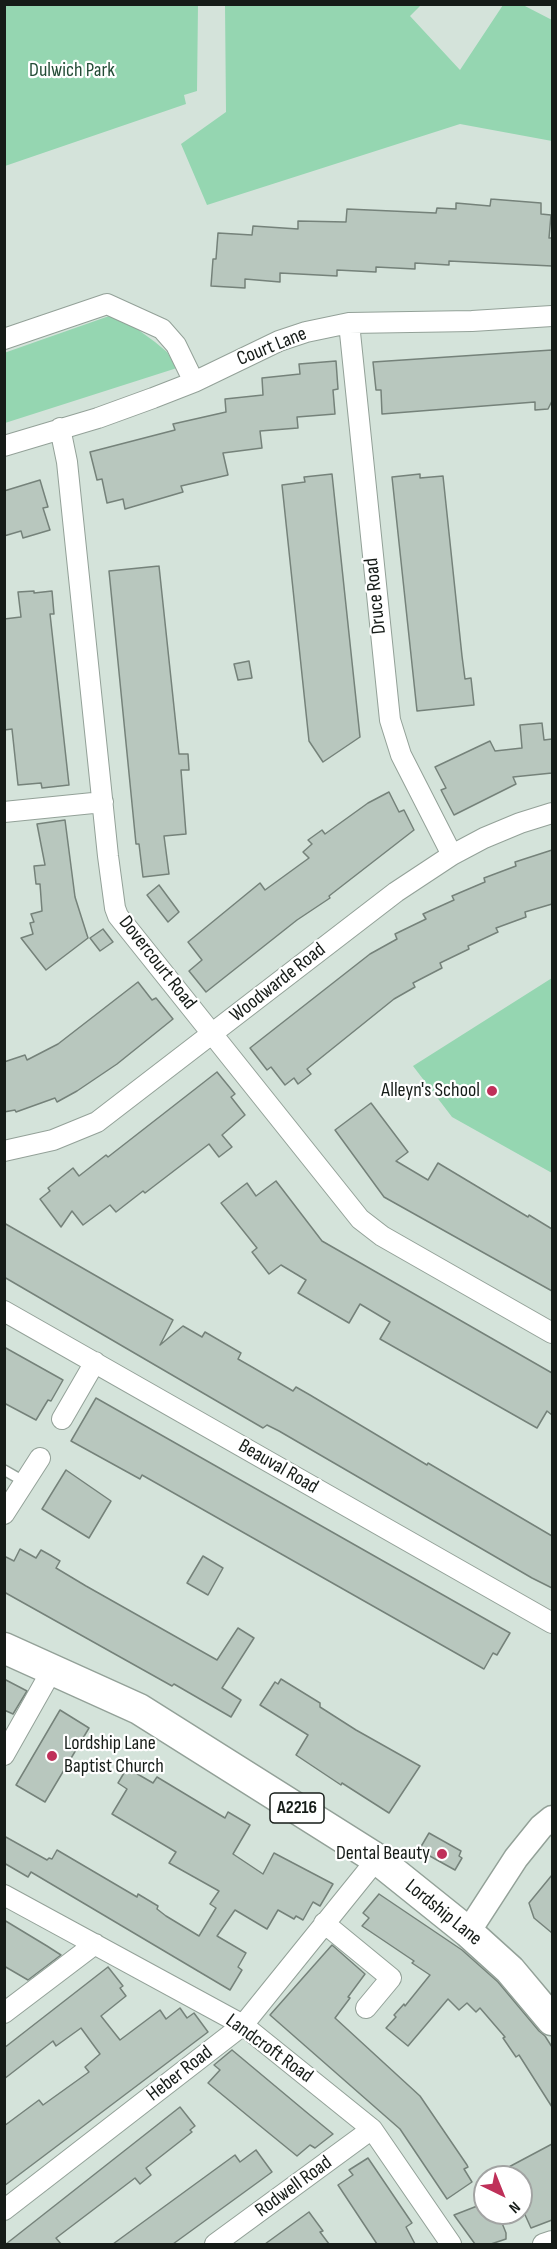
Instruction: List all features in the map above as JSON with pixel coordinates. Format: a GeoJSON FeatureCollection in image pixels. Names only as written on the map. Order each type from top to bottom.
{"type":"FeatureCollection","features":[{"type":"Feature","properties":{"kind":"main road","name":"Lordship Lane"},"geometry":{"type":"LineString","coordinates":[[4,1648],[139,1709],[377,1859],[468,1932],[510,1970],[552,2020]]}},
{"type":"Feature","properties":{"kind":"street"},"geometry":{"type":"LineString","coordinates":[[4,339],[106,304],[162,329],[176,345],[194,382]]}},
{"type":"Feature","properties":{"kind":"street","name":"Court Lane"},"geometry":{"type":"LineString","coordinates":[[4,446],[116,411],[194,382],[279,341],[306,332],[349,323],[472,321],[552,316]]}},
{"type":"Feature","properties":{"kind":"street","name":"Druce Road"},"geometry":{"type":"LineString","coordinates":[[349,323],[390,720],[401,755],[452,855]]}},
{"type":"Feature","properties":{"kind":"street","name":"Dovercourt Road"},"geometry":{"type":"LineString","coordinates":[[60,428],[67,462],[103,802],[118,916],[360,1219],[382,1236],[552,1334]]}},
{"type":"Feature","properties":{"kind":"street"},"geometry":{"type":"LineString","coordinates":[[4,812],[103,802]]}},
{"type":"Feature","properties":{"kind":"street","name":"Woodwarde Road"},"geometry":{"type":"LineString","coordinates":[[4,1151],[53,1140],[97,1122],[376,906],[452,855],[501,830],[552,813]]}},
{"type":"Feature","properties":{"kind":"street","name":"Beauval Road"},"geometry":{"type":"LineString","coordinates":[[4,1311],[552,1623]]}},
{"type":"Feature","properties":{"kind":"street"},"geometry":{"type":"LineString","coordinates":[[62,1419],[95,1362]]}},
{"type":"Feature","properties":{"kind":"street"},"geometry":{"type":"LineString","coordinates":[[4,1514],[39,1458]]}},
{"type":"Feature","properties":{"kind":"street"},"geometry":{"type":"LineString","coordinates":[[4,1755],[52,1670]]}},
{"type":"Feature","properties":{"kind":"street"},"geometry":{"type":"LineString","coordinates":[[468,1932],[516,1858],[541,1827],[552,1818]]}},
{"type":"Feature","properties":{"kind":"street","name":"Heber Road"},"geometry":{"type":"LineString","coordinates":[[4,2210],[243,2025],[377,1859]]}},
{"type":"Feature","properties":{"kind":"street","name":"Landcroft Road"},"geometry":{"type":"LineString","coordinates":[[4,1894],[243,2025],[372,2129],[451,2244]]}},
{"type":"Feature","properties":{"kind":"street"},"geometry":{"type":"LineString","coordinates":[[324,1923],[390,1978],[366,2008]]}},
{"type":"Feature","properties":{"kind":"street"},"geometry":{"type":"LineString","coordinates":[[4,2013],[95,1944]]}},
{"type":"Feature","properties":{"kind":"street","name":"Rodwell Road"},"geometry":{"type":"LineString","coordinates":[[215,2244],[372,2129]]}},
{"type":"Feature","properties":{"kind":"street"},"geometry":{"type":"LineString","coordinates":[[543,2244],[552,2241]]}},
{"type":"Feature","properties":{"kind":"lane"},"geometry":{"type":"LineString","coordinates":[[4,1470],[25,1482]]}},
{"type":"Feature","properties":{"kind":"green space","name":"Dulwich Park"},"geometry":{"type":"Polygon","coordinates":[[[4,5],[198,5],[197,91],[184,95],[186,104],[5,166],[4,5]]]}},
{"type":"Feature","properties":{"kind":"green space"},"geometry":{"type":"Polygon","coordinates":[[[225,5],[421,5],[410,16],[460,70],[503,5],[523,5],[552,20],[552,141],[460,124],[207,205],[181,144],[226,112],[225,5]]]}},
{"type":"Feature","properties":{"kind":"green space"},"geometry":{"type":"Polygon","coordinates":[[[112,315],[133,326],[155,342],[167,352],[177,368],[5,423],[4,353],[112,315]]]}},
{"type":"Feature","properties":{"kind":"green space","name":"Alleyn's School"},"geometry":{"type":"Polygon","coordinates":[[[552,978],[552,1173],[452,1117],[413,1066],[552,978]]]}},
{"type":"Feature","properties":{"kind":"building"},"geometry":{"type":"Polygon","coordinates":[[[491,199],[541,203],[541,214],[551,215],[549,238],[552,238],[552,266],[449,261],[449,265],[415,263],[415,269],[376,267],[376,272],[337,270],[337,276],[280,273],[280,282],[245,279],[245,288],[211,286],[218,233],[252,235],[253,226],[298,229],[298,221],[346,222],[347,209],[436,213],[437,208],[456,209],[456,203],[490,206],[491,199]]]}},
{"type":"Feature","properties":{"kind":"building"},"geometry":{"type":"Polygon","coordinates":[[[552,350],[552,401],[548,409],[535,410],[535,402],[382,414],[381,390],[376,390],[373,362],[552,350]]]}},
{"type":"Feature","properties":{"kind":"building"},"geometry":{"type":"Polygon","coordinates":[[[336,361],[338,389],[333,390],[335,414],[297,417],[298,428],[260,431],[262,448],[223,453],[228,475],[181,486],[183,492],[125,509],[123,499],[107,503],[102,479],[97,480],[90,452],[175,430],[173,424],[226,412],[225,399],[263,395],[262,378],[300,374],[299,364],[336,361]]]}},
{"type":"Feature","properties":{"kind":"building"},"geometry":{"type":"Polygon","coordinates":[[[332,474],[360,737],[323,762],[309,741],[282,485],[305,482],[304,477],[332,474]]]}},
{"type":"Feature","properties":{"kind":"building"},"geometry":{"type":"Polygon","coordinates":[[[420,474],[420,478],[443,476],[465,679],[471,678],[474,705],[417,711],[392,477],[420,474]]]}},
{"type":"Feature","properties":{"kind":"building"},"geometry":{"type":"Polygon","coordinates":[[[40,480],[48,507],[43,508],[50,530],[23,538],[21,531],[4,536],[4,491],[40,480]]]}},
{"type":"Feature","properties":{"kind":"building"},"geometry":{"type":"Polygon","coordinates":[[[159,566],[179,754],[188,754],[189,770],[181,770],[186,834],[164,836],[169,874],[143,877],[139,844],[136,844],[109,571],[159,566]]]}},
{"type":"Feature","properties":{"kind":"building"},"geometry":{"type":"Polygon","coordinates":[[[34,591],[34,593],[52,591],[54,614],[50,614],[69,785],[42,788],[41,783],[18,785],[12,729],[4,730],[4,619],[21,617],[18,592],[34,591]]]}},
{"type":"Feature","properties":{"kind":"building"},"geometry":{"type":"Polygon","coordinates":[[[249,661],[252,678],[238,680],[234,664],[249,661]]]}},
{"type":"Feature","properties":{"kind":"building"},"geometry":{"type":"Polygon","coordinates":[[[542,723],[544,740],[552,739],[552,773],[513,777],[516,784],[454,815],[441,790],[446,788],[435,767],[490,741],[495,751],[522,748],[520,725],[542,723]]]}},
{"type":"Feature","properties":{"kind":"building"},"geometry":{"type":"Polygon","coordinates":[[[389,792],[399,812],[404,810],[414,830],[329,896],[330,898],[297,920],[206,992],[189,971],[202,960],[188,942],[260,883],[265,890],[309,858],[303,852],[312,844],[308,840],[322,830],[325,834],[368,803],[389,792]]]}},
{"type":"Feature","properties":{"kind":"building"},"geometry":{"type":"Polygon","coordinates":[[[65,820],[75,897],[88,938],[46,970],[21,938],[33,934],[30,923],[34,922],[31,914],[42,911],[40,884],[36,884],[34,866],[45,865],[37,824],[65,820]]]}},
{"type":"Feature","properties":{"kind":"building"},"geometry":{"type":"Polygon","coordinates":[[[552,850],[552,904],[525,912],[526,917],[496,928],[498,932],[440,963],[442,968],[413,983],[415,987],[394,999],[307,1069],[311,1074],[298,1084],[294,1078],[285,1085],[271,1067],[267,1070],[250,1048],[370,954],[397,939],[395,934],[426,919],[423,914],[454,900],[452,896],[485,882],[484,878],[516,866],[515,862],[552,850]]]}},
{"type":"Feature","properties":{"kind":"building"},"geometry":{"type":"Polygon","coordinates":[[[159,885],[179,912],[168,922],[147,895],[159,885]]]}},
{"type":"Feature","properties":{"kind":"building"},"geometry":{"type":"Polygon","coordinates":[[[103,929],[113,942],[100,951],[90,938],[103,929]]]}},
{"type":"Feature","properties":{"kind":"building"},"geometry":{"type":"Polygon","coordinates":[[[138,982],[152,1000],[156,998],[173,1019],[117,1064],[77,1091],[57,1102],[55,1098],[16,1112],[15,1110],[4,1112],[4,1062],[25,1055],[27,1060],[58,1044],[138,982]]]}},
{"type":"Feature","properties":{"kind":"building"},"geometry":{"type":"Polygon","coordinates":[[[217,1072],[235,1094],[231,1097],[245,1115],[222,1135],[232,1147],[219,1157],[209,1144],[116,1212],[110,1205],[83,1225],[72,1211],[61,1227],[40,1199],[50,1191],[48,1188],[73,1168],[79,1176],[106,1155],[108,1157],[217,1072]]]}},
{"type":"Feature","properties":{"kind":"building"},"geometry":{"type":"Polygon","coordinates":[[[371,1103],[408,1152],[396,1161],[428,1180],[438,1163],[552,1229],[552,1291],[384,1197],[335,1130],[371,1103]]]}},
{"type":"Feature","properties":{"kind":"building"},"geometry":{"type":"Polygon","coordinates":[[[276,1181],[322,1241],[552,1373],[552,1415],[547,1411],[537,1428],[380,1339],[390,1322],[360,1304],[349,1323],[298,1293],[306,1280],[281,1265],[269,1274],[252,1252],[257,1248],[221,1203],[247,1183],[256,1196],[276,1181]]]}},
{"type":"Feature","properties":{"kind":"building"},"geometry":{"type":"Polygon","coordinates":[[[4,1223],[173,1320],[160,1345],[183,1326],[202,1337],[205,1332],[241,1353],[238,1359],[293,1391],[296,1387],[552,1536],[552,1588],[279,1431],[267,1425],[263,1428],[4,1277],[4,1223]]]}},
{"type":"Feature","properties":{"kind":"building"},"geometry":{"type":"Polygon","coordinates":[[[4,1347],[63,1380],[51,1401],[48,1400],[36,1420],[4,1403],[4,1347]]]}},
{"type":"Feature","properties":{"kind":"building"},"geometry":{"type":"Polygon","coordinates":[[[96,1398],[510,1633],[497,1655],[493,1653],[484,1669],[142,1475],[140,1479],[71,1441],[96,1398]]]}},
{"type":"Feature","properties":{"kind":"building"},"geometry":{"type":"Polygon","coordinates":[[[66,1470],[111,1501],[89,1538],[42,1509],[66,1470]]]}},
{"type":"Feature","properties":{"kind":"building"},"geometry":{"type":"Polygon","coordinates":[[[20,1549],[36,1558],[41,1550],[50,1555],[60,1561],[56,1568],[217,1660],[238,1628],[254,1638],[222,1688],[241,1700],[231,1717],[4,1592],[4,1556],[14,1561],[20,1549]]]}},
{"type":"Feature","properties":{"kind":"building"},"geometry":{"type":"Polygon","coordinates":[[[203,1556],[223,1568],[208,1595],[187,1583],[203,1556]]]}},
{"type":"Feature","properties":{"kind":"building"},"geometry":{"type":"Polygon","coordinates":[[[4,1679],[27,1691],[13,1714],[4,1710],[4,1679]]]}},
{"type":"Feature","properties":{"kind":"building"},"geometry":{"type":"Polygon","coordinates":[[[281,1679],[320,1703],[320,1707],[356,1730],[420,1766],[389,1813],[296,1755],[308,1735],[260,1705],[275,1682],[278,1684],[281,1679]]]}},
{"type":"Feature","properties":{"kind":"building","name":"Lordship Lane Baptist Church"},"geometry":{"type":"Polygon","coordinates":[[[60,1710],[89,1728],[45,1802],[16,1785],[60,1710]]]}},
{"type":"Feature","properties":{"kind":"building"},"geometry":{"type":"Polygon","coordinates":[[[127,1768],[153,1783],[157,1777],[225,1818],[228,1812],[250,1825],[233,1854],[263,1874],[274,1853],[333,1884],[320,1906],[313,1902],[303,1920],[296,1916],[294,1919],[278,1910],[267,1929],[235,1910],[217,1936],[246,1953],[238,1967],[242,1970],[230,1990],[31,1872],[28,1877],[4,1863],[4,1836],[47,1860],[52,1859],[57,1850],[137,1897],[138,1894],[158,1906],[157,1909],[166,1916],[199,1936],[216,1908],[210,1904],[219,1891],[169,1863],[176,1852],[112,1814],[127,1789],[118,1783],[127,1768]]]}},
{"type":"Feature","properties":{"kind":"building","name":"Dental Beauty"},"geometry":{"type":"Polygon","coordinates":[[[429,1833],[461,1851],[459,1856],[462,1858],[455,1870],[419,1850],[429,1833]]]}},
{"type":"Feature","properties":{"kind":"building"},"geometry":{"type":"Polygon","coordinates":[[[552,1875],[552,1933],[534,1918],[529,1903],[552,1875]]]}},
{"type":"Feature","properties":{"kind":"building"},"geometry":{"type":"Polygon","coordinates":[[[379,1894],[462,1950],[498,1982],[545,2036],[552,2047],[552,2107],[519,2055],[516,2057],[503,2038],[505,2037],[480,2008],[476,2012],[467,2003],[459,2010],[448,1999],[408,2046],[386,2028],[396,2017],[394,2015],[404,2004],[405,2006],[430,1975],[412,1963],[414,1961],[362,1926],[369,1918],[363,1913],[379,1894]]]}},
{"type":"Feature","properties":{"kind":"building"},"geometry":{"type":"Polygon","coordinates":[[[4,1920],[61,1955],[28,1980],[4,1966],[4,1920]]]}},
{"type":"Feature","properties":{"kind":"building"},"geometry":{"type":"Polygon","coordinates":[[[332,1945],[365,1974],[335,2018],[420,2096],[468,2167],[464,2169],[472,2182],[447,2199],[400,2129],[270,2015],[332,1945]]]}},
{"type":"Feature","properties":{"kind":"building"},"geometry":{"type":"Polygon","coordinates":[[[108,1967],[123,1986],[120,1988],[126,1996],[101,2016],[120,2040],[160,2010],[166,2019],[180,2008],[187,2018],[194,2013],[208,2032],[4,2186],[4,2126],[39,2100],[43,2105],[89,2072],[85,2067],[100,2054],[81,2028],[56,2046],[53,2041],[4,2079],[4,2048],[108,1967]]]}},
{"type":"Feature","properties":{"kind":"building"},"geometry":{"type":"Polygon","coordinates":[[[232,2050],[333,2134],[315,2148],[310,2145],[297,2156],[208,2083],[220,2070],[214,2065],[232,2050]]]}},
{"type":"Feature","properties":{"kind":"building"},"geometry":{"type":"Polygon","coordinates":[[[180,2107],[195,2126],[190,2130],[192,2132],[146,2168],[151,2175],[140,2184],[135,2178],[56,2238],[61,2244],[6,2244],[180,2107]]]}},
{"type":"Feature","properties":{"kind":"building"},"geometry":{"type":"Polygon","coordinates":[[[552,2144],[552,2220],[531,2228],[530,2225],[533,2225],[533,2165],[513,2165],[552,2144]]]}},
{"type":"Feature","properties":{"kind":"building"},"geometry":{"type":"Polygon","coordinates":[[[256,2150],[272,2172],[173,2244],[113,2244],[235,2155],[240,2162],[256,2150]]]}},
{"type":"Feature","properties":{"kind":"building"},"geometry":{"type":"Polygon","coordinates":[[[368,2158],[412,2223],[406,2227],[415,2244],[377,2244],[338,2185],[353,2175],[349,2170],[368,2158]]]}},
{"type":"Feature","properties":{"kind":"building"},"geometry":{"type":"Polygon","coordinates":[[[473,2208],[473,2225],[503,2225],[506,2239],[491,2244],[475,2244],[454,2215],[473,2208]]]}},
{"type":"Feature","properties":{"kind":"building"},"geometry":{"type":"Polygon","coordinates":[[[309,2212],[323,2231],[320,2232],[329,2244],[265,2244],[309,2212]]]}},
{"type":"Feature","properties":{"kind":"place","name":"Alleyn's School"},"geometry":{"type":"Point","coordinates":[492,1091]}},
{"type":"Feature","properties":{"kind":"place","name":"Lordship Lane Baptist Church"},"geometry":{"type":"Point","coordinates":[52,1756]}},
{"type":"Feature","properties":{"kind":"place","name":"Dental Beauty"},"geometry":{"type":"Point","coordinates":[442,1854]}}]}
